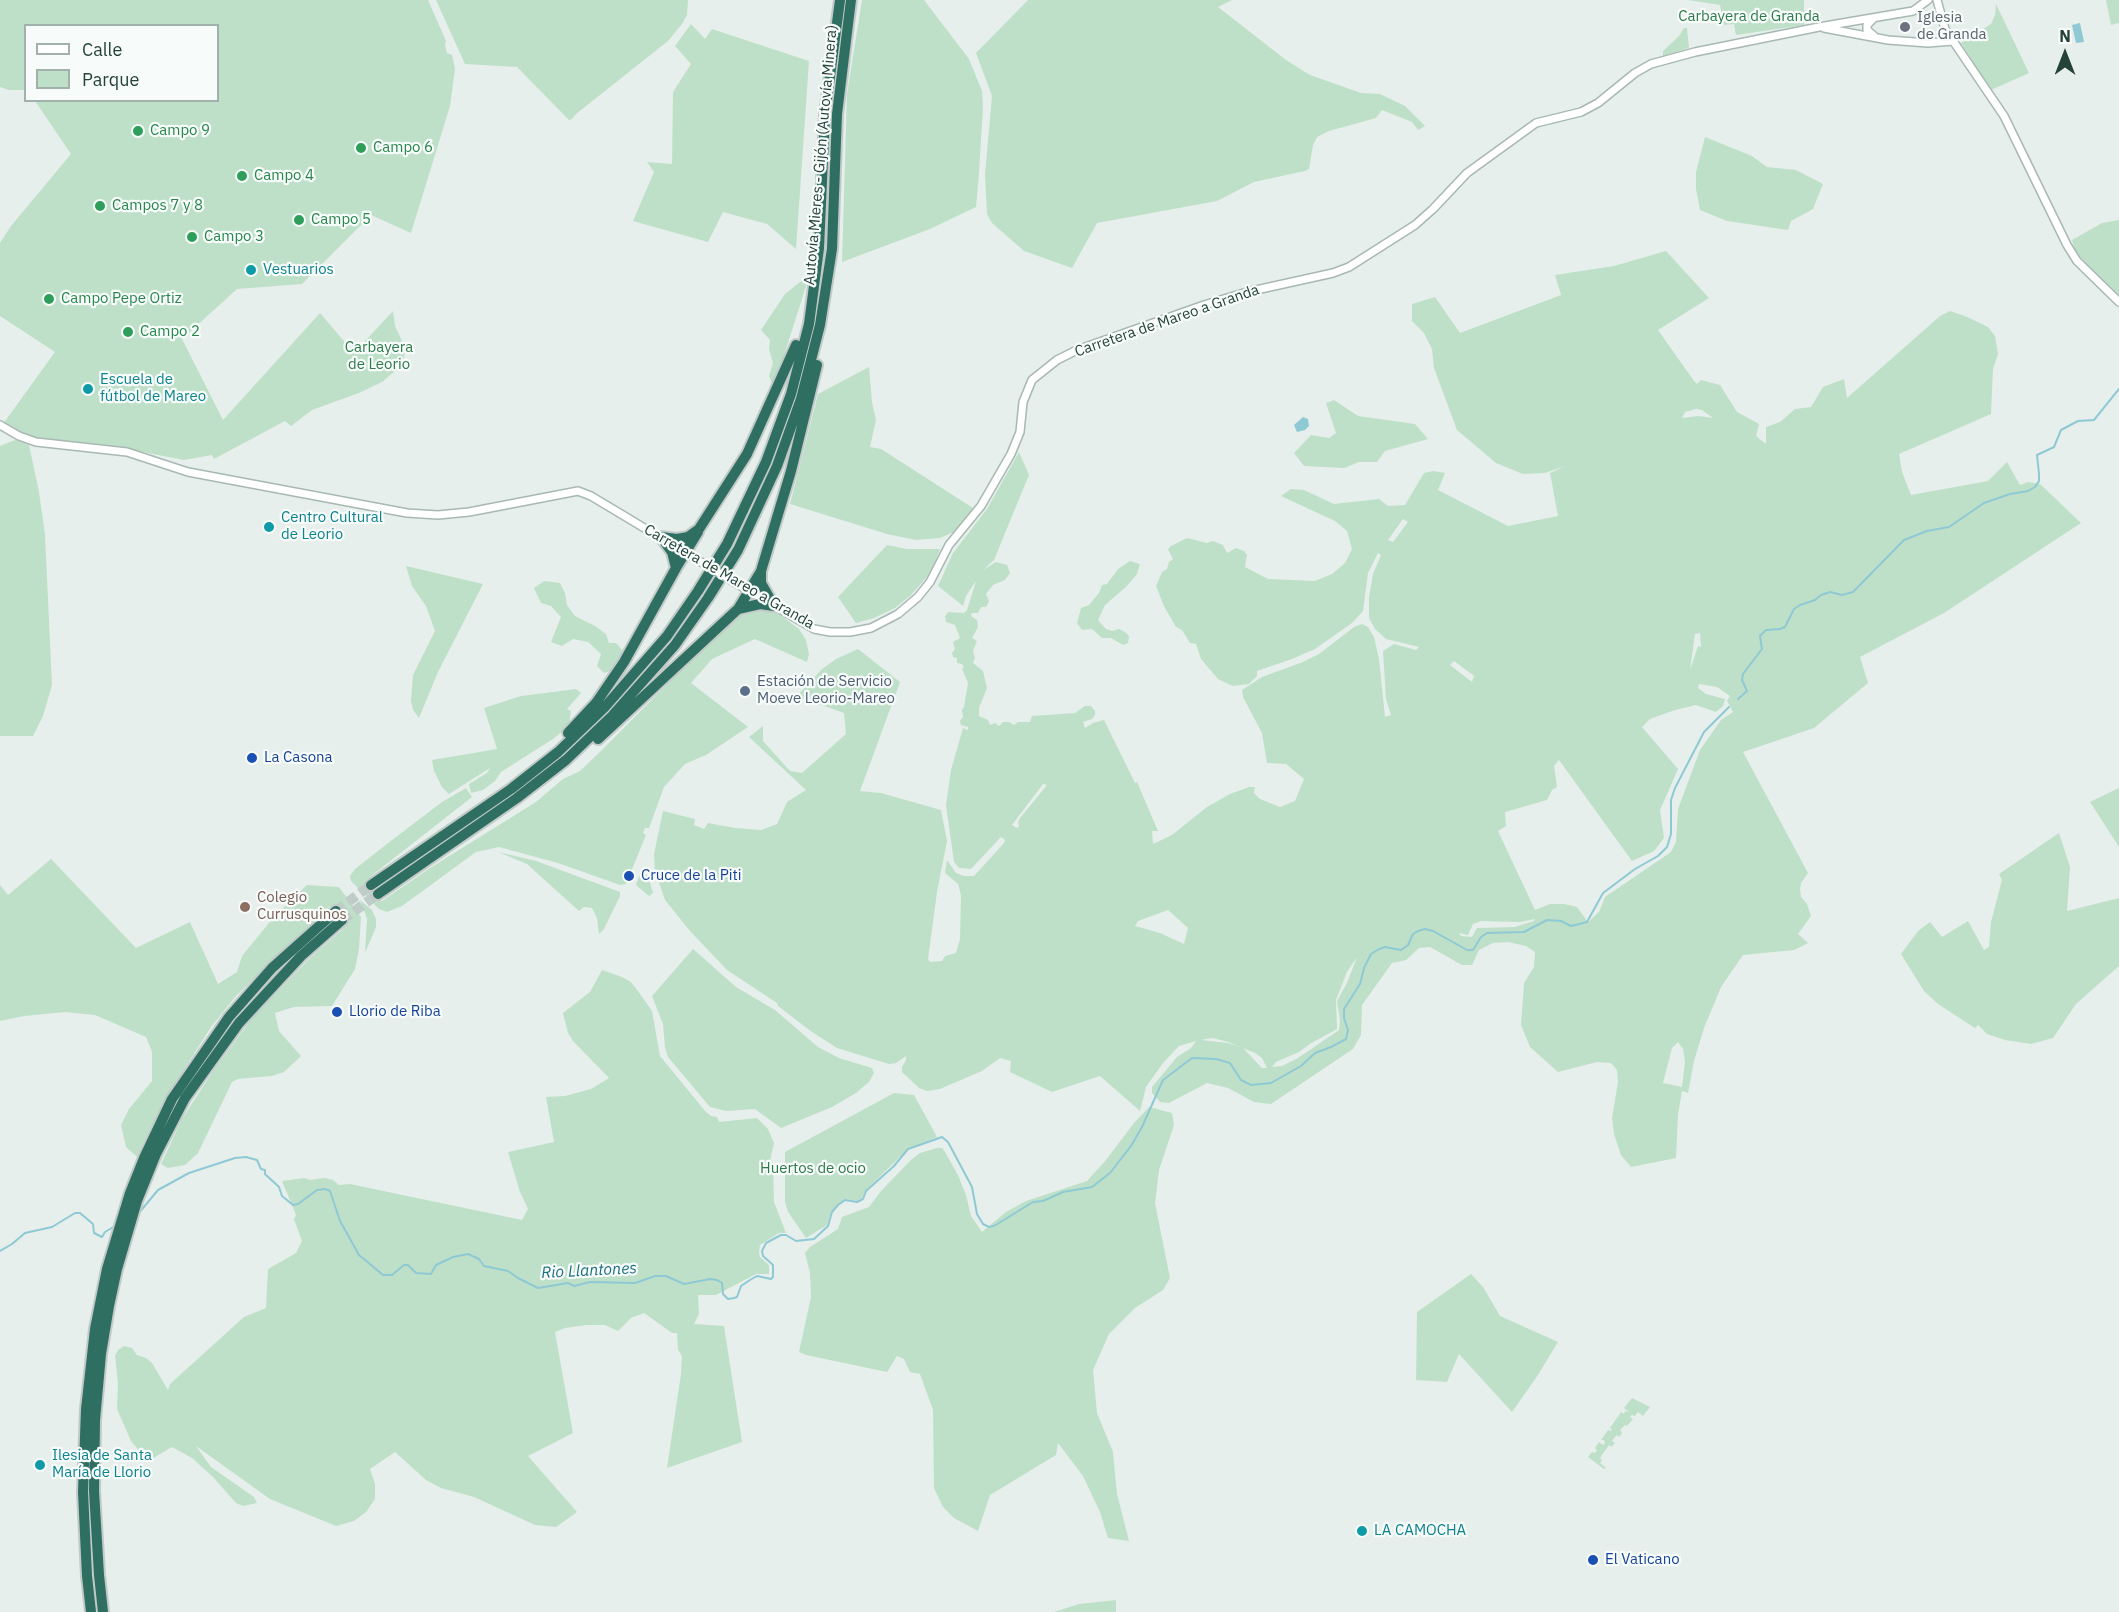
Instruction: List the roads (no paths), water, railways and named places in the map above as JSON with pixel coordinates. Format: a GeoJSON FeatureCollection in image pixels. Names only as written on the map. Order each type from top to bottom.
{"type":"FeatureCollection","features":[{"type":"Feature","properties":{"kind":"highway","name":"Autovía Mieres - Gijón (Autovía Minera)"},"geometry":{"type":"LineString","coordinates":[[514,794],[604,708],[667,636],[727,544],[766,462],[791,393],[809,324],[819,248],[825,114],[840,0]]}},
{"type":"Feature","properties":{"kind":"highway","name":"Autovía Mieres - Gijón (Autovía Minera)"},"geometry":{"type":"LineString","coordinates":[[374,889],[566,760],[647,679],[694,617],[738,550],[777,466],[801,399],[820,325],[832,249],[837,114],[851,0]]}},
{"type":"Feature","properties":{"kind":"highway"},"geometry":{"type":"LineString","coordinates":[[514,794],[596,703],[624,662],[699,529],[747,454],[794,353],[819,248]]}},
{"type":"Feature","properties":{"kind":"highway"},"geometry":{"type":"LineString","coordinates":[[514,794],[568,764],[617,723],[738,609],[749,591],[760,571],[791,471],[813,379],[830,291],[832,249]]}},
{"type":"Feature","properties":{"kind":"highway"},"geometry":{"type":"LineString","coordinates":[[661,537],[677,539],[688,537],[699,529]]}},
{"type":"Feature","properties":{"kind":"highway"},"geometry":{"type":"LineString","coordinates":[[661,537],[672,552],[676,568]]}},
{"type":"Feature","properties":{"kind":"highway"},"geometry":{"type":"LineString","coordinates":[[760,571],[761,582],[774,606]]}},
{"type":"Feature","properties":{"kind":"highway"},"geometry":{"type":"LineString","coordinates":[[738,609],[760,604],[774,606]]}},
{"type":"Feature","properties":{"kind":"highway"},"geometry":{"type":"LineString","coordinates":[[91,1612],[83,1492],[86,1409],[95,1329],[107,1269],[130,1193],[160,1136],[238,1023],[339,916]]}},
{"type":"Feature","properties":{"kind":"highway"},"geometry":{"type":"LineString","coordinates":[[103,1612],[94,1491],[95,1420],[101,1354],[117,1269],[137,1201],[160,1136]]}},
{"type":"Feature","properties":{"kind":"street","name":"Carretera de Mareo a Granda"},"geometry":{"type":"LineString","coordinates":[[0,425],[19,436],[36,441],[127,452],[188,472],[407,513],[468,512],[578,491],[591,496],[814,629],[850,632],[871,628],[898,614],[918,597],[930,582],[949,545],[981,506],[1011,454],[1020,432],[1023,402],[1032,380],[1057,360],[1077,350],[1204,305],[1254,290],[1333,273],[1349,267],[1414,225],[1433,209],[1467,173],[1536,123],[1581,112],[1598,103],[1635,73],[1651,64],[1695,52],[1913,11],[1928,0]]}},
{"type":"Feature","properties":{"kind":"street"},"geometry":{"type":"LineString","coordinates":[[1936,0],[1946,29],[1953,41],[2004,116],[2067,245],[2077,261],[2119,302]]}},
{"type":"Feature","properties":{"kind":"street"},"geometry":{"type":"LineString","coordinates":[[1876,17],[1867,25],[1868,32],[1876,38]]}},
{"type":"Feature","properties":{"kind":"street","name":"Carretera de Mareo a Granda"},"geometry":{"type":"LineString","coordinates":[[1819,27],[1876,38],[1929,43],[1953,41]]}},
{"type":"Feature","properties":{"kind":"street"},"geometry":{"type":"LineString","coordinates":[[1929,43],[1936,41],[1946,29]]}},
{"type":"Feature","properties":{"kind":"water"},"geometry":{"type":"Polygon","coordinates":[[[2080,23],[2084,42],[2076,43],[2072,25],[2080,23]]]}},
{"type":"Feature","properties":{"kind":"water"},"geometry":{"type":"Polygon","coordinates":[[[1303,417],[1308,419],[1309,426],[1297,432],[1294,425],[1303,417]]]}},
{"type":"Feature","properties":{"kind":"waterway","name":"Rio Llantones"},"geometry":{"type":"LineString","coordinates":[[1738,699],[1747,691],[1742,680],[1743,674],[1762,649],[1760,636],[1766,630],[1785,627],[1794,609],[1821,595],[1830,592],[1842,595],[1853,592],[1904,540],[1927,531],[1949,527],[1984,503],[2035,487],[2039,481],[2037,455],[2054,447],[2061,430],[2078,421],[2094,420],[2119,389]]}},
{"type":"Feature","properties":{"kind":"waterway","name":"Rio Llantones"},"geometry":{"type":"LineString","coordinates":[[138,1214],[158,1190],[189,1173],[235,1158],[246,1157],[257,1160],[261,1169],[265,1170],[265,1174],[279,1187],[282,1196],[293,1205],[298,1204],[317,1190],[330,1191],[340,1221],[359,1255],[383,1275],[392,1275],[404,1265],[408,1265],[416,1273],[431,1274],[436,1265],[453,1257],[468,1254],[479,1259],[484,1266],[508,1271],[538,1288],[568,1283],[574,1286],[590,1282],[635,1283],[655,1276],[666,1276],[684,1284],[710,1279],[717,1280],[722,1283],[723,1294],[728,1299],[737,1297],[741,1286],[757,1276],[771,1279],[773,1277],[773,1265],[763,1256],[762,1251],[766,1243],[781,1235],[786,1235],[796,1241],[814,1239],[828,1226],[832,1212],[838,1205],[845,1200],[857,1202],[863,1199],[866,1191],[894,1166],[908,1149],[942,1137],[948,1142],[972,1187],[977,1214],[983,1224],[989,1227],[994,1226],[1033,1202],[1043,1201],[1063,1192],[1092,1187],[1110,1173],[1131,1146],[1142,1127],[1163,1080],[1192,1058],[1216,1059],[1230,1063],[1241,1080],[1251,1085],[1271,1083],[1301,1066],[1315,1053],[1346,1039],[1348,1030],[1344,1009],[1360,984],[1371,954],[1379,949],[1385,947],[1401,950],[1408,945],[1413,934],[1425,929],[1467,950],[1473,950],[1481,937],[1487,933],[1524,932],[1547,920],[1561,921],[1571,926],[1587,922],[1603,893],[1635,869],[1658,856],[1667,847],[1671,834],[1671,800],[1675,788],[1704,732],[1729,707]]}},
{"type":"Feature","properties":{"kind":"waterway","name":"Rio Llantones"},"geometry":{"type":"LineString","coordinates":[[0,1251],[25,1233],[52,1227],[75,1213],[80,1213],[93,1224],[94,1233],[102,1237],[105,1232],[115,1226]]}},
{"type":"Feature","properties":{"kind":"tunnel"},"geometry":{"type":"LineString","coordinates":[[336,911],[371,885]]}},
{"type":"Feature","properties":{"kind":"tunnel"},"geometry":{"type":"LineString","coordinates":[[342,920],[378,894]]}},
{"type":"Feature","properties":{"kind":"place","name":"Iglesia de Granda"},"geometry":{"type":"Point","coordinates":[1905,27]}},
{"type":"Feature","properties":{"kind":"place","name":"Campo 9"},"geometry":{"type":"Point","coordinates":[138,131]}},
{"type":"Feature","properties":{"kind":"place","name":"Campo 6"},"geometry":{"type":"Point","coordinates":[361,148]}},
{"type":"Feature","properties":{"kind":"place","name":"Campo 4"},"geometry":{"type":"Point","coordinates":[242,176]}},
{"type":"Feature","properties":{"kind":"place","name":"Campos 7 y 8"},"geometry":{"type":"Point","coordinates":[100,206]}},
{"type":"Feature","properties":{"kind":"place","name":"Campo 5"},"geometry":{"type":"Point","coordinates":[299,220]}},
{"type":"Feature","properties":{"kind":"place","name":"Campo 3"},"geometry":{"type":"Point","coordinates":[192,237]}},
{"type":"Feature","properties":{"kind":"place","name":"Vestuarios"},"geometry":{"type":"Point","coordinates":[251,270]}},
{"type":"Feature","properties":{"kind":"place","name":"Campo Pepe Ortiz"},"geometry":{"type":"Point","coordinates":[49,299]}},
{"type":"Feature","properties":{"kind":"place","name":"Campo 2"},"geometry":{"type":"Point","coordinates":[128,332]}},
{"type":"Feature","properties":{"kind":"place","name":"Escuela de fútbol de Mareo"},"geometry":{"type":"Point","coordinates":[88,389]}},
{"type":"Feature","properties":{"kind":"place","name":"Centro Cultural de Leorio"},"geometry":{"type":"Point","coordinates":[269,527]}},
{"type":"Feature","properties":{"kind":"place","name":"Estación de Servicio Moeve Leorio-Mareo"},"geometry":{"type":"Point","coordinates":[745,691]}},
{"type":"Feature","properties":{"kind":"place","name":"La Casona"},"geometry":{"type":"Point","coordinates":[252,758]}},
{"type":"Feature","properties":{"kind":"place","name":"Cruce de la Piti"},"geometry":{"type":"Point","coordinates":[629,876]}},
{"type":"Feature","properties":{"kind":"place","name":"Colegio Currusquinos"},"geometry":{"type":"Point","coordinates":[245,907]}},
{"type":"Feature","properties":{"kind":"place","name":"Llorio de Riba"},"geometry":{"type":"Point","coordinates":[337,1012]}},
{"type":"Feature","properties":{"kind":"place","name":"Ilesia de Santa María de Llorio"},"geometry":{"type":"Point","coordinates":[40,1465]}},
{"type":"Feature","properties":{"kind":"place","name":"LA CAMOCHA"},"geometry":{"type":"Point","coordinates":[1362,1531]}},
{"type":"Feature","properties":{"kind":"place","name":"El Vaticano"},"geometry":{"type":"Point","coordinates":[1593,1560]}},
{"type":"Feature","properties":{"kind":"park label","name":"Carbayera de Granda"},"geometry":{"type":"Point","coordinates":[1749,17]}},
{"type":"Feature","properties":{"kind":"park label","name":"Carbayera de Leorio"},"geometry":{"type":"Point","coordinates":[379,356]}},
{"type":"Feature","properties":{"kind":"park label","name":"Huertos de ocio"},"geometry":{"type":"Point","coordinates":[813,1169]}}]}
